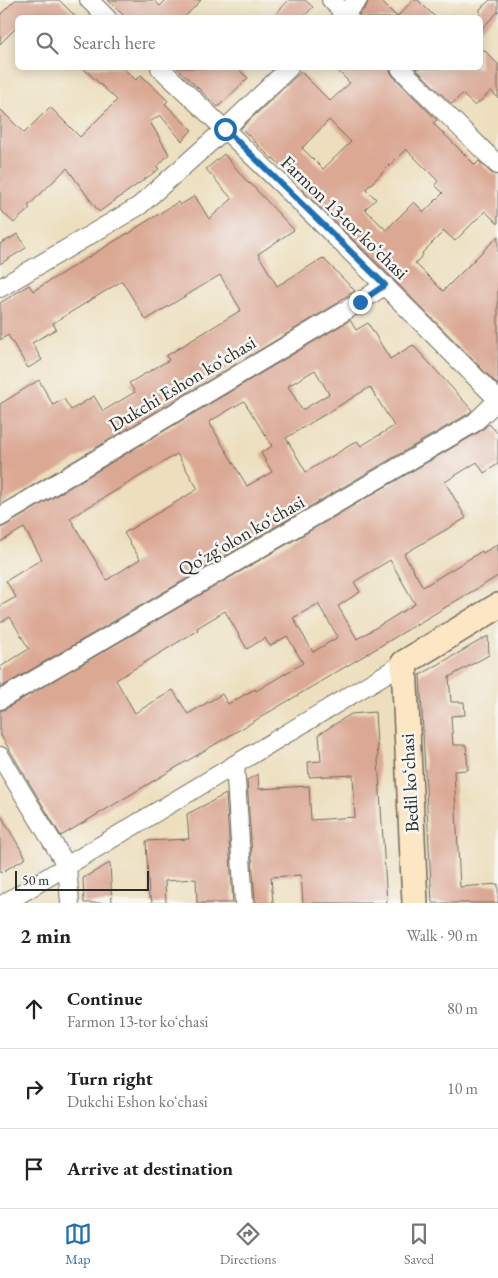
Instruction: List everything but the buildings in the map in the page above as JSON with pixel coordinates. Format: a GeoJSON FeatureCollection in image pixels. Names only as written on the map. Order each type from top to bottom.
{"type":"FeatureCollection","features":[{"type":"Feature","properties":{"kind":"street"},"geometry":{"type":"LineString","coordinates":[[89,0],[104,15]]}},
{"type":"Feature","properties":{"kind":"street"},"geometry":{"type":"LineString","coordinates":[[331,0],[344,15]]}},
{"type":"Feature","properties":{"kind":"street"},"geometry":{"type":"LineString","coordinates":[[346,15],[358,0]]}},
{"type":"Feature","properties":{"kind":"street","name":"Farmon 13-tor koʻchasi"},"geometry":{"type":"LineString","coordinates":[[162,70],[385,285],[498,400]]}},
{"type":"Feature","properties":{"kind":"street"},"geometry":{"type":"LineString","coordinates":[[0,288],[139,206],[225,129],[287,70]]}},
{"type":"Feature","properties":{"kind":"street"},"geometry":{"type":"LineString","coordinates":[[402,70],[498,165]]}},
{"type":"Feature","properties":{"kind":"street","name":"Dukchi Eshon koʻchasi"},"geometry":{"type":"LineString","coordinates":[[0,517],[360,302],[385,285]]}},
{"type":"Feature","properties":{"kind":"street","name":"Qoʻzgʻolon koʻchasi"},"geometry":{"type":"LineString","coordinates":[[0,700],[474,423],[498,400]]}},
{"type":"Feature","properties":{"kind":"street"},"geometry":{"type":"LineString","coordinates":[[4,903],[498,606]]}},
{"type":"Feature","properties":{"kind":"street","name":"Bedil koʻchasi"},"geometry":{"type":"LineString","coordinates":[[404,663],[415,903]]}},
{"type":"Feature","properties":{"kind":"street"},"geometry":{"type":"LineString","coordinates":[[0,756],[68,866],[70,903]]}},
{"type":"Feature","properties":{"kind":"street"},"geometry":{"type":"LineString","coordinates":[[235,764],[244,903]]}},
{"type":"Feature","properties":{"kind":"route"},"geometry":{"type":"LineString","coordinates":[[225,129],[385,285],[360,302]]}}]}
